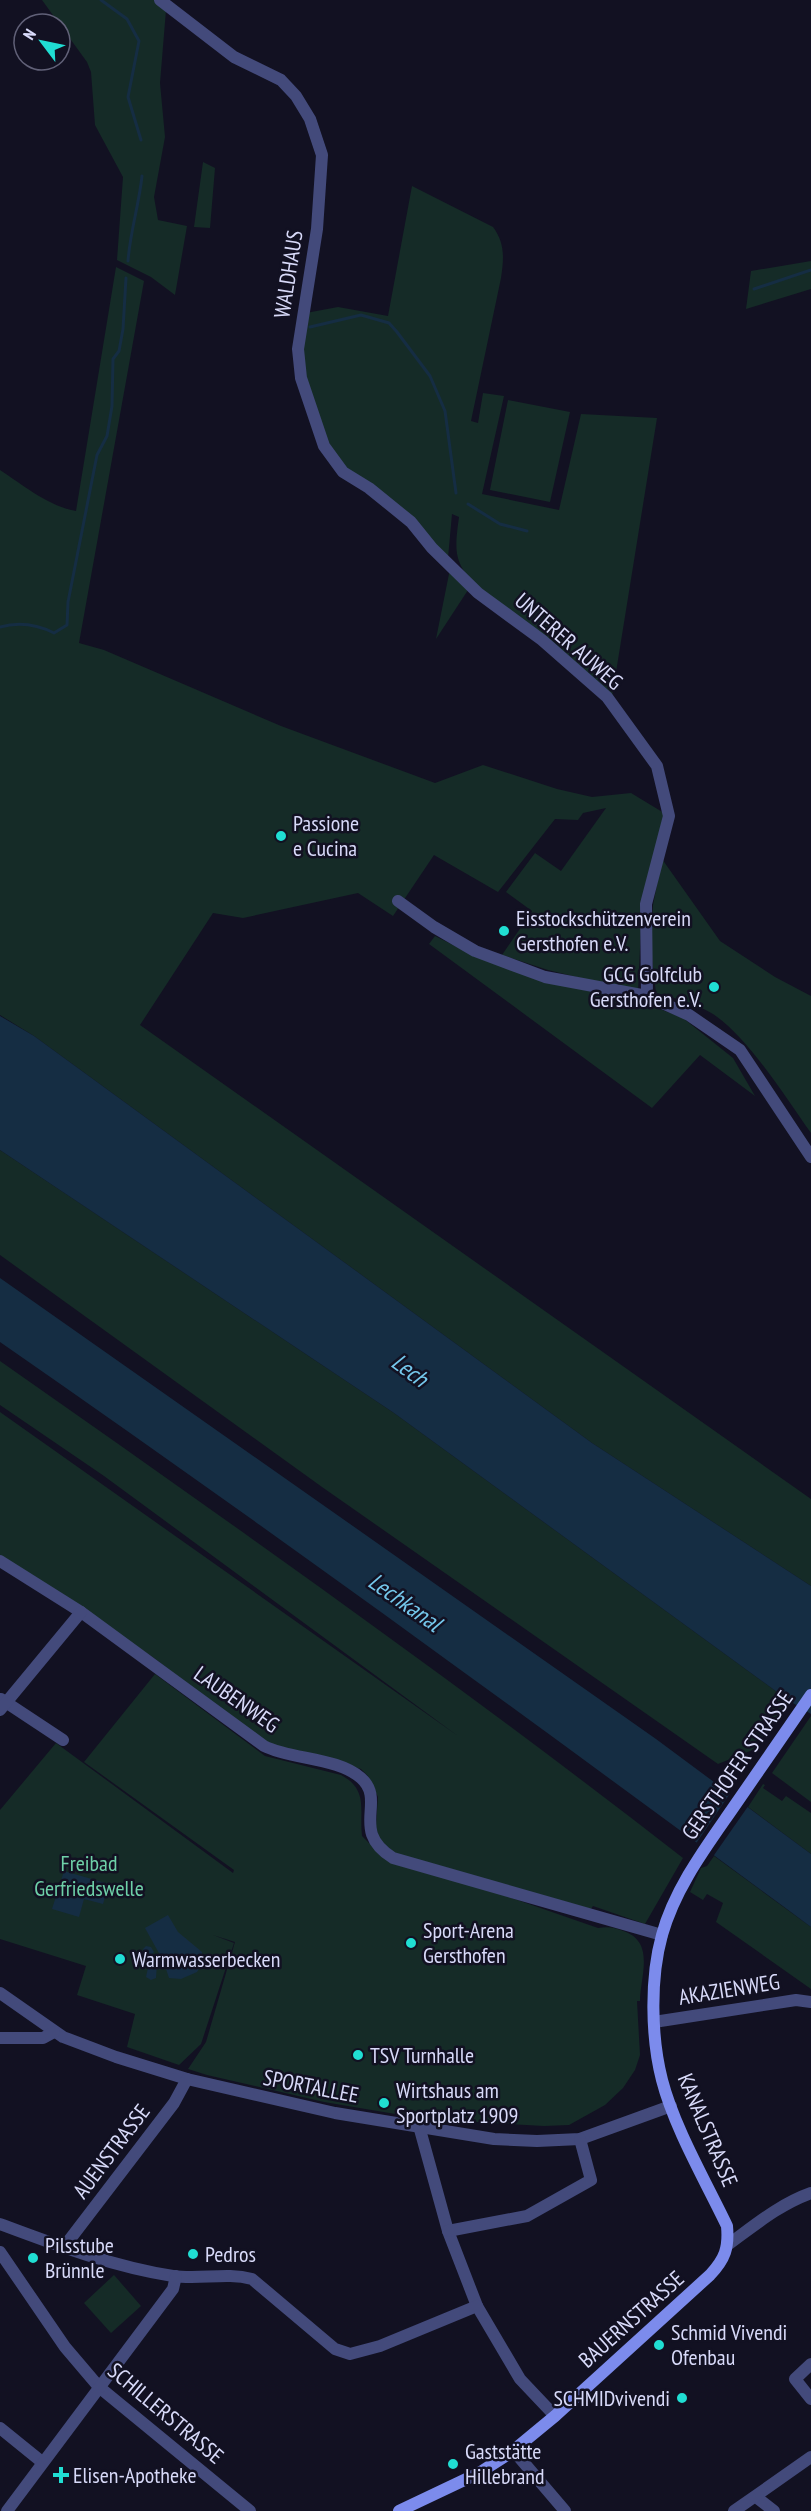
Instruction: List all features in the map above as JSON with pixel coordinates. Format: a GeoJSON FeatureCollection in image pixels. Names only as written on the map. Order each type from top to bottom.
{"type":"FeatureCollection","features":[{"type":"Feature","properties":{"kind":"main road","name":"GERSTHOFER STRASSE"},"geometry":{"type":"LineString","coordinates":[[698,1860],[811,1695]]}},
{"type":"Feature","properties":{"kind":"main road","name":"KANALSTRASSE"},"geometry":{"type":"LineString","coordinates":[[698,1860],[679,1894],[662,1935],[655,1988],[654,2022],[662,2078],[671,2106],[726,2226],[729,2244]]}},
{"type":"Feature","properties":{"kind":"main road","name":"BAUERNSTRASSE"},"geometry":{"type":"LineString","coordinates":[[399,2511],[478,2473],[513,2450],[555,2416],[710,2275],[722,2262],[729,2244]]}},
{"type":"Feature","properties":{"kind":"street","name":"WALDHAUS"},"geometry":{"type":"LineString","coordinates":[[160,0],[234,57],[281,80],[296,96],[310,119],[322,155],[317,229],[298,349],[301,378],[311,412],[324,446],[343,472],[411,522],[432,549],[456,570]]}},
{"type":"Feature","properties":{"kind":"street","name":"UNTERER AUWEG"},"geometry":{"type":"LineString","coordinates":[[456,570],[478,593],[542,640],[607,698],[657,766],[669,816],[646,904],[647,996]]}},
{"type":"Feature","properties":{"kind":"street"},"geometry":{"type":"LineString","coordinates":[[398,901],[434,927],[475,951],[545,977],[647,996],[689,1014],[740,1050],[811,1157]]}},
{"type":"Feature","properties":{"kind":"street","name":"LAUBENWEG"},"geometry":{"type":"LineString","coordinates":[[0,1561],[81,1612],[264,1746],[282,1753],[336,1766],[360,1776],[366,1782],[371,1799],[369,1827],[372,1840],[380,1851],[393,1858],[662,1935]]}},
{"type":"Feature","properties":{"kind":"street"},"geometry":{"type":"LineString","coordinates":[[63,1740],[2,1704],[81,1612]]}},
{"type":"Feature","properties":{"kind":"street","name":"SPORTALLEE"},"geometry":{"type":"LineString","coordinates":[[0,1993],[54,2032],[116,2057],[187,2079],[327,2112],[494,2139],[537,2141],[580,2139],[671,2106]]}},
{"type":"Feature","properties":{"kind":"street","name":"AKAZIENWEG"},"geometry":{"type":"LineString","coordinates":[[654,2022],[796,2001],[811,2002]]}},
{"type":"Feature","properties":{"kind":"street"},"geometry":{"type":"LineString","coordinates":[[0,2038],[43,2037],[54,2032]]}},
{"type":"Feature","properties":{"kind":"street","name":"AUENSTRASSE"},"geometry":{"type":"LineString","coordinates":[[64,2247],[174,2103],[187,2079]]}},
{"type":"Feature","properties":{"kind":"street"},"geometry":{"type":"LineString","coordinates":[[419,2126],[448,2231],[477,2306],[519,2379],[555,2416]]}},
{"type":"Feature","properties":{"kind":"street"},"geometry":{"type":"LineString","coordinates":[[448,2231],[527,2216],[591,2180],[580,2139]]}},
{"type":"Feature","properties":{"kind":"street"},"geometry":{"type":"LineString","coordinates":[[729,2244],[770,2214],[797,2198],[811,2193]]}},
{"type":"Feature","properties":{"kind":"street"},"geometry":{"type":"LineString","coordinates":[[0,2224],[110,2262],[176,2276],[237,2275],[252,2279],[335,2349],[350,2354],[380,2346],[477,2306]]}},
{"type":"Feature","properties":{"kind":"street","name":"SCHILLERSTRASSE"},"geometry":{"type":"LineString","coordinates":[[2,2254],[65,2347],[99,2387],[250,2511]]}},
{"type":"Feature","properties":{"kind":"street"},"geometry":{"type":"LineString","coordinates":[[7,2511],[173,2289],[176,2276]]}},
{"type":"Feature","properties":{"kind":"street"},"geometry":{"type":"LineString","coordinates":[[811,2364],[795,2379],[811,2399]]}},
{"type":"Feature","properties":{"kind":"street"},"geometry":{"type":"LineString","coordinates":[[0,2428],[42,2462]]}},
{"type":"Feature","properties":{"kind":"street"},"geometry":{"type":"LineString","coordinates":[[513,2450],[565,2511]]}},
{"type":"Feature","properties":{"kind":"street"},"geometry":{"type":"LineString","coordinates":[[734,2511],[811,2457]]}},
{"type":"Feature","properties":{"kind":"street"},"geometry":{"type":"LineString","coordinates":[[756,2497],[774,2511]]}},
{"type":"Feature","properties":{"kind":"green space"},"geometry":{"type":"Polygon","coordinates":[[[42,0],[154,0],[166,10],[160,83],[165,137],[154,197],[158,220],[187,226],[175,295],[151,277],[117,260],[123,177],[95,125],[91,72],[87,62],[72,41],[72,12],[51,12],[42,0]]]}},
{"type":"Feature","properties":{"kind":"green space"},"geometry":{"type":"Polygon","coordinates":[[[203,162],[215,168],[210,228],[194,227],[203,162]]]}},
{"type":"Feature","properties":{"kind":"green space"},"geometry":{"type":"Polygon","coordinates":[[[412,186],[493,227],[502,245],[501,278],[471,421],[478,423],[483,393],[504,396],[482,494],[559,510],[581,414],[657,418],[612,697],[479,590],[465,572],[458,557],[459,517],[452,514],[448,558],[345,468],[327,444],[303,374],[301,349],[306,313],[338,307],[388,316],[412,186]]]}},
{"type":"Feature","properties":{"kind":"green space"},"geometry":{"type":"Polygon","coordinates":[[[811,261],[811,289],[746,309],[751,271],[811,261]]]}},
{"type":"Feature","properties":{"kind":"green space"},"geometry":{"type":"Polygon","coordinates":[[[116,267],[144,281],[79,643],[104,650],[281,726],[435,783],[483,765],[557,789],[592,797],[631,793],[664,813],[642,904],[638,992],[548,970],[502,955],[532,911],[506,892],[535,853],[561,871],[606,808],[583,813],[578,820],[555,819],[498,892],[434,855],[393,916],[358,893],[243,918],[213,913],[140,1025],[811,1499],[811,1586],[592,1443],[34,1036],[0,1015],[0,470],[46,500],[76,511],[116,267]]]}},
{"type":"Feature","properties":{"kind":"green space"},"geometry":{"type":"Polygon","coordinates":[[[508,400],[570,412],[550,502],[490,490],[508,400]]]}},
{"type":"Feature","properties":{"kind":"green space"},"geometry":{"type":"Polygon","coordinates":[[[450,569],[468,590],[436,639],[450,569]]]}},
{"type":"Feature","properties":{"kind":"green space"},"geometry":{"type":"Polygon","coordinates":[[[662,859],[720,941],[775,977],[811,996],[811,1133],[766,1069],[726,1025],[700,1007],[656,993],[651,950],[653,905],[662,859]]]}},
{"type":"Feature","properties":{"kind":"green space"},"geometry":{"type":"Polygon","coordinates":[[[435,936],[473,955],[634,999],[683,1018],[733,1058],[755,1096],[700,1055],[652,1108],[429,944],[435,936]]]}},
{"type":"Feature","properties":{"kind":"green space"},"geometry":{"type":"Polygon","coordinates":[[[0,1150],[394,1413],[788,1700],[755,1749],[718,1764],[322,1487],[0,1255],[0,1150]]]}},
{"type":"Feature","properties":{"kind":"green space"},"geometry":{"type":"Polygon","coordinates":[[[0,1361],[430,1667],[683,1858],[645,1924],[593,1906],[591,1909],[394,1853],[379,1839],[376,1826],[378,1797],[368,1776],[361,1769],[275,1747],[258,1738],[154,1658],[0,1555],[0,1412],[458,1736],[104,1476],[0,1405],[0,1361]]]}},
{"type":"Feature","properties":{"kind":"green space","name":"Freibad Gerfriedswelle"},"geometry":{"type":"Polygon","coordinates":[[[155,1674],[265,1756],[341,1775],[350,1781],[356,1787],[361,1801],[362,1836],[377,1851],[598,1928],[616,1928],[635,1937],[643,1953],[644,1962],[640,2001],[637,2001],[640,2055],[635,2070],[623,2088],[605,2105],[569,2125],[544,2126],[425,2119],[324,2102],[207,2075],[188,2069],[206,2042],[235,1942],[213,1935],[234,1943],[201,2044],[179,2065],[127,2047],[135,2014],[77,1995],[86,1966],[0,1939],[0,1810],[56,1743],[233,1873],[234,1870],[84,1762],[155,1674]]]}},
{"type":"Feature","properties":{"kind":"green space"},"geometry":{"type":"Polygon","coordinates":[[[811,1716],[811,1802],[772,1773],[811,1716]]]}},
{"type":"Feature","properties":{"kind":"green space"},"geometry":{"type":"Polygon","coordinates":[[[763,1784],[765,1785],[763,1788],[782,1801],[786,1796],[811,1813],[811,1854],[748,1807],[763,1784]]]}},
{"type":"Feature","properties":{"kind":"green space"},"geometry":{"type":"Polygon","coordinates":[[[714,1856],[811,1927],[811,1989],[716,1922],[723,1903],[707,1894],[703,1900],[690,1892],[701,1868],[707,1866],[714,1856]]]}},
{"type":"Feature","properties":{"kind":"green space"},"geometry":{"type":"Polygon","coordinates":[[[114,2275],[141,2306],[111,2333],[84,2303],[114,2275]]]}},
{"type":"Feature","properties":{"kind":"water","name":"Lech"},"geometry":{"type":"Polygon","coordinates":[[[0,1016],[34,1036],[592,1443],[811,1586],[811,1714],[788,1700],[394,1413],[0,1150],[0,1016]]]}},
{"type":"Feature","properties":{"kind":"water","name":"Lechkanal"},"geometry":{"type":"Polygon","coordinates":[[[0,1278],[656,1739],[811,1854],[811,1927],[408,1632],[0,1342],[0,1278]]]}},
{"type":"Feature","properties":{"kind":"water"},"geometry":{"type":"Polygon","coordinates":[[[64,1871],[109,1884],[103,1904],[84,1899],[79,1917],[52,1909],[64,1871]]]}},
{"type":"Feature","properties":{"kind":"water"},"geometry":{"type":"Polygon","coordinates":[[[168,1915],[178,1932],[202,1952],[203,1962],[197,1972],[181,1979],[169,1978],[164,1963],[159,1961],[156,1978],[151,1980],[146,1977],[149,1963],[143,1949],[146,1946],[151,1947],[154,1952],[152,1954],[160,1955],[145,1928],[168,1915]]]}},
{"type":"Feature","properties":{"kind":"pier"},"geometry":{"type":"Polygon","coordinates":[[[731,1792],[749,1805],[712,1858],[695,1845],[731,1792]]]}},
{"type":"Feature","properties":{"kind":"waterway"},"geometry":{"type":"LineString","coordinates":[[101,0],[127,19],[139,41],[128,97],[141,140]]}},
{"type":"Feature","properties":{"kind":"waterway"},"geometry":{"type":"LineString","coordinates":[[128,261],[142,176]]}},
{"type":"Feature","properties":{"kind":"waterway"},"geometry":{"type":"LineString","coordinates":[[754,289],[811,270]]}},
{"type":"Feature","properties":{"kind":"waterway"},"geometry":{"type":"LineString","coordinates":[[0,627],[27,625],[54,633],[67,625],[68,602],[97,455],[107,436],[112,406],[113,359],[119,351],[123,329],[126,278]]}},
{"type":"Feature","properties":{"kind":"waterway"},"geometry":{"type":"LineString","coordinates":[[310,327],[361,315],[389,323],[397,332],[430,376],[445,411],[456,493]]}},
{"type":"Feature","properties":{"kind":"waterway"},"geometry":{"type":"LineString","coordinates":[[468,504],[500,524],[527,531]]}},
{"type":"Feature","properties":{"kind":"place","name":"Passione e Cucina"},"geometry":{"type":"Point","coordinates":[281,836]}},
{"type":"Feature","properties":{"kind":"place","name":"Eisstockschützenverein Gersthofen e.V."},"geometry":{"type":"Point","coordinates":[504,931]}},
{"type":"Feature","properties":{"kind":"place","name":"GCG Golfclub Gersthofen e.V."},"geometry":{"type":"Point","coordinates":[714,987]}},
{"type":"Feature","properties":{"kind":"place","name":"Sport-Arena Gersthofen"},"geometry":{"type":"Point","coordinates":[411,1943]}},
{"type":"Feature","properties":{"kind":"place","name":"Warmwasserbecken"},"geometry":{"type":"Point","coordinates":[120,1959]}},
{"type":"Feature","properties":{"kind":"place","name":"TSV Turnhalle"},"geometry":{"type":"Point","coordinates":[358,2055]}},
{"type":"Feature","properties":{"kind":"place","name":"Wirtshaus am Sportplatz 1909"},"geometry":{"type":"Point","coordinates":[384,2103]}},
{"type":"Feature","properties":{"kind":"place","name":"Pedros"},"geometry":{"type":"Point","coordinates":[193,2254]}},
{"type":"Feature","properties":{"kind":"place","name":"Pilsstube Brünnle"},"geometry":{"type":"Point","coordinates":[33,2258]}},
{"type":"Feature","properties":{"kind":"place","name":"Schmid Vivendi Ofenbau"},"geometry":{"type":"Point","coordinates":[659,2345]}},
{"type":"Feature","properties":{"kind":"place","name":"SCHMIDvivendi"},"geometry":{"type":"Point","coordinates":[682,2398]}},
{"type":"Feature","properties":{"kind":"place","name":"Gaststätte Hillebrand"},"geometry":{"type":"Point","coordinates":[453,2464]}},
{"type":"Feature","properties":{"kind":"place","name":"Elisen-Apotheke"},"geometry":{"type":"Point","coordinates":[61,2475]}}]}
